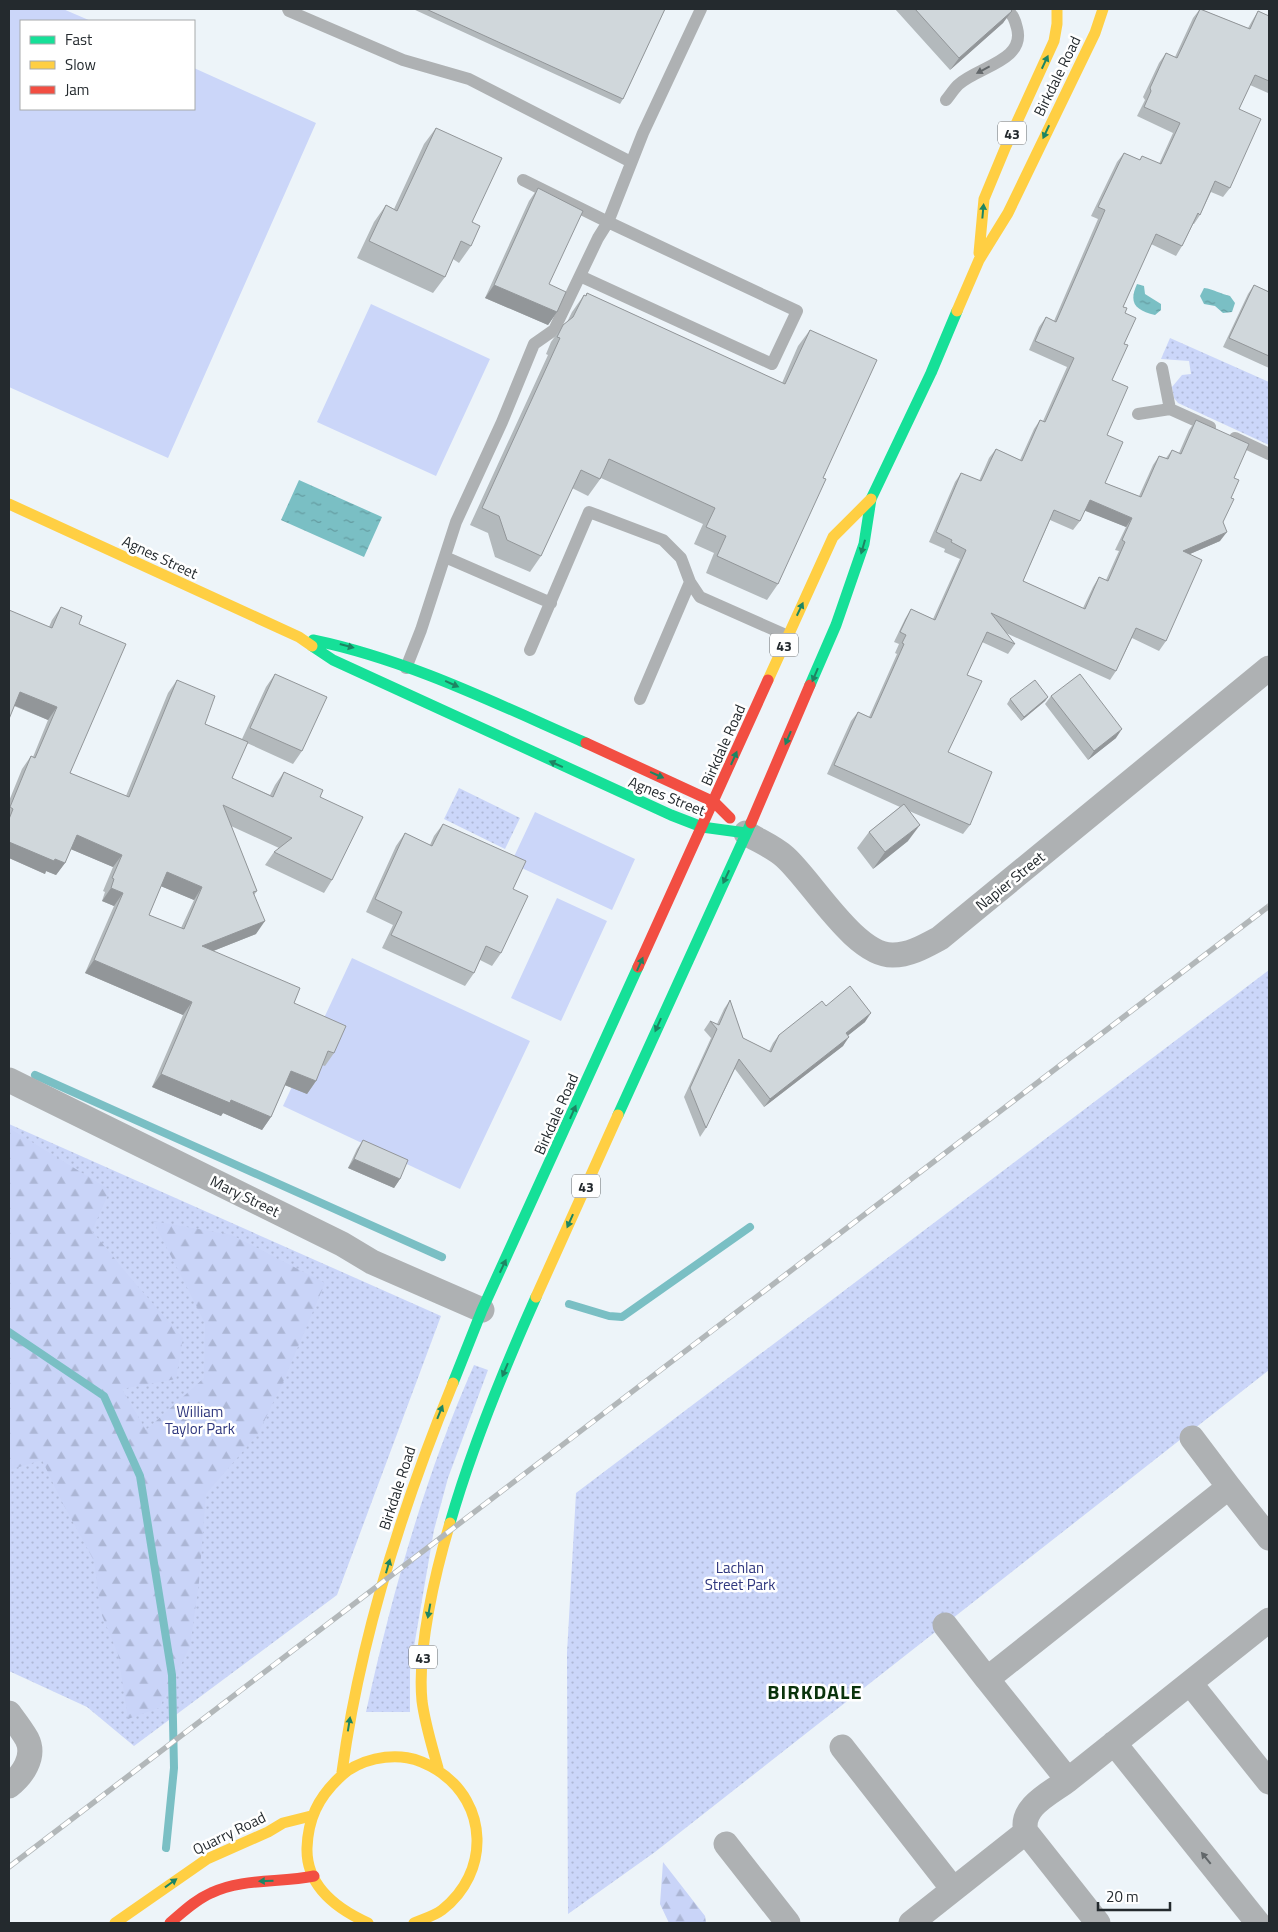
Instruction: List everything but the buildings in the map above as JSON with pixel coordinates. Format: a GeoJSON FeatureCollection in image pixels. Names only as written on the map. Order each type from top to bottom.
{"type":"FeatureCollection","features":[{"type":"Feature","properties":{"kind":"main road","name":"Birkdale Road"},"geometry":{"type":"LineString","coordinates":[[979,260],[984,199],[1051,48],[1057,24],[1057,9]]}},
{"type":"Feature","properties":{"kind":"main road","name":"Birkdale Road"},"geometry":{"type":"LineString","coordinates":[[438,1768],[428,1734],[422,1700],[425,1634],[433,1588],[459,1490],[481,1428],[529,1313],[746,833],[836,625],[864,544],[872,499],[931,373],[979,260],[1008,213],[1094,33],[1103,9]]}},
{"type":"Feature","properties":{"kind":"main road","name":"Birkdale Road"},"geometry":{"type":"LineString","coordinates":[[342,1772],[349,1721],[372,1624],[402,1518],[424,1453],[482,1310],[833,537],[872,499]]}},
{"type":"Feature","properties":{"kind":"main road","name":"Agnes Street"},"geometry":{"type":"LineString","coordinates":[[9,504],[299,637],[333,660],[546,760],[702,827],[746,833]]}},
{"type":"Feature","properties":{"kind":"main road","name":"Agnes Street"},"geometry":{"type":"LineString","coordinates":[[299,637],[341,644],[407,665],[548,726],[714,802],[746,833]]}},
{"type":"Feature","properties":{"kind":"main road"},"geometry":{"type":"LineString","coordinates":[[368,1923],[348,1918],[327,1897],[314,1876],[308,1856],[307,1836],[311,1816],[323,1792],[342,1772],[365,1760],[390,1756],[414,1758],[438,1768],[458,1785],[472,1807],[478,1832],[477,1858],[468,1883],[452,1908],[428,1920],[414,1923]]}},
{"type":"Feature","properties":{"kind":"main road","name":"Quarry Road"},"geometry":{"type":"LineString","coordinates":[[115,1923],[207,1859],[268,1832],[283,1823],[311,1816]]}},
{"type":"Feature","properties":{"kind":"main road"},"geometry":{"type":"LineString","coordinates":[[170,1923],[216,1890],[249,1883],[286,1881],[314,1876]]}},
{"type":"Feature","properties":{"kind":"street","name":"Napier Street"},"geometry":{"type":"LineString","coordinates":[[746,833],[784,856],[797,868],[840,921],[870,947],[878,952],[892,955],[905,953],[940,938],[1269,668]]}},
{"type":"Feature","properties":{"kind":"street","name":"Mary Street"},"geometry":{"type":"LineString","coordinates":[[9,1080],[342,1244],[372,1262],[482,1310]]}},
{"type":"Feature","properties":{"kind":"street"},"geometry":{"type":"LineString","coordinates":[[1192,1438],[1269,1538]]}},
{"type":"Feature","properties":{"kind":"street"},"geometry":{"type":"LineString","coordinates":[[988,1679],[1229,1487]]}},
{"type":"Feature","properties":{"kind":"street"},"geometry":{"type":"LineString","coordinates":[[1098,1923],[1026,1832],[1023,1822],[1029,1810],[1269,1620]]}},
{"type":"Feature","properties":{"kind":"street"},"geometry":{"type":"LineString","coordinates":[[945,1625],[1068,1780]]}},
{"type":"Feature","properties":{"kind":"street"},"geometry":{"type":"LineString","coordinates":[[1190,1683],[1261,1755],[1269,1782]]}},
{"type":"Feature","properties":{"kind":"street"},"geometry":{"type":"LineString","coordinates":[[9,1713],[28,1740],[29,1753],[28,1765],[18,1779],[9,1786]]}},
{"type":"Feature","properties":{"kind":"street"},"geometry":{"type":"LineString","coordinates":[[1114,1743],[1258,1923]]}},
{"type":"Feature","properties":{"kind":"street"},"geometry":{"type":"LineString","coordinates":[[842,1747],[953,1890]]}},
{"type":"Feature","properties":{"kind":"street"},"geometry":{"type":"LineString","coordinates":[[911,1923],[1026,1832]]}},
{"type":"Feature","properties":{"kind":"street"},"geometry":{"type":"LineString","coordinates":[[726,1844],[788,1923]]}},
{"type":"Feature","properties":{"kind":"lane"},"geometry":{"type":"LineString","coordinates":[[288,9],[403,60],[469,79],[631,162]]}},
{"type":"Feature","properties":{"kind":"lane"},"geometry":{"type":"LineString","coordinates":[[396,690],[421,630],[456,522],[502,422],[534,344],[554,330],[608,222],[631,162],[701,9]]}},
{"type":"Feature","properties":{"kind":"lane"},"geometry":{"type":"LineString","coordinates":[[946,100],[958,85],[1007,57],[1018,45],[1019,35],[1016,24],[1011,13],[1006,9]]}},
{"type":"Feature","properties":{"kind":"lane"},"geometry":{"type":"LineString","coordinates":[[523,180],[797,311],[772,364],[580,276]]}},
{"type":"Feature","properties":{"kind":"lane"},"geometry":{"type":"LineString","coordinates":[[1162,368],[1170,409]]}},
{"type":"Feature","properties":{"kind":"lane"},"geometry":{"type":"LineString","coordinates":[[1138,414],[1170,409],[1269,454]]}},
{"type":"Feature","properties":{"kind":"lane"},"geometry":{"type":"LineString","coordinates":[[530,650],[589,512],[663,540],[681,558],[690,582],[700,597],[788,636]]}},
{"type":"Feature","properties":{"kind":"lane"},"geometry":{"type":"LineString","coordinates":[[444,557],[551,603]]}},
{"type":"Feature","properties":{"kind":"lane"},"geometry":{"type":"LineString","coordinates":[[640,700],[690,582]]}},
{"type":"Feature","properties":{"kind":"green space"},"geometry":{"type":"Polygon","coordinates":[[[9,9],[63,9],[89,20],[20,20],[20,110],[195,110],[195,68],[316,123],[168,458],[9,387],[9,9]]]}},
{"type":"Feature","properties":{"kind":"green space"},"geometry":{"type":"Polygon","coordinates":[[[371,304],[490,359],[436,476],[317,422],[371,304]]]}},
{"type":"Feature","properties":{"kind":"green space"},"geometry":{"type":"Polygon","coordinates":[[[1170,338],[1269,382],[1269,445],[1178,403],[1174,398],[1172,387],[1182,375],[1191,374],[1189,361],[1161,359],[1170,338]]]}},
{"type":"Feature","properties":{"kind":"green space"},"geometry":{"type":"Polygon","coordinates":[[[459,788],[520,818],[505,849],[444,819],[459,788]]]}},
{"type":"Feature","properties":{"kind":"green space"},"geometry":{"type":"Polygon","coordinates":[[[535,812],[635,859],[612,910],[511,863],[535,812]]]}},
{"type":"Feature","properties":{"kind":"green space"},"geometry":{"type":"Polygon","coordinates":[[[557,898],[607,921],[561,1021],[511,998],[557,898]]]}},
{"type":"Feature","properties":{"kind":"green space"},"geometry":{"type":"Polygon","coordinates":[[[352,958],[530,1041],[460,1189],[283,1106],[352,958]]]}},
{"type":"Feature","properties":{"kind":"green space","name":"Lachlan Street Park"},"geometry":{"type":"Polygon","coordinates":[[[1269,970],[1269,1370],[655,1852],[568,1914],[567,1653],[576,1493],[1269,970]]]}},
{"type":"Feature","properties":{"kind":"green space","name":"William Taylor Park"},"geometry":{"type":"Polygon","coordinates":[[[9,1124],[441,1316],[337,1595],[134,1746],[87,1707],[9,1671],[9,1124]]]}},
{"type":"Feature","properties":{"kind":"green space"},"geometry":{"type":"Polygon","coordinates":[[[9,1128],[110,1190],[92,1231],[183,1338],[176,1379],[122,1389],[146,1430],[204,1378],[205,1323],[153,1221],[232,1235],[325,1283],[284,1380],[258,1434],[206,1494],[199,1582],[190,1647],[159,1708],[128,1719],[118,1654],[101,1613],[94,1561],[42,1460],[9,1470],[9,1128]]]}},
{"type":"Feature","properties":{"kind":"green space"},"geometry":{"type":"Polygon","coordinates":[[[474,1365],[488,1370],[448,1478],[434,1530],[410,1670],[410,1712],[366,1712],[387,1623],[411,1536],[440,1449],[474,1365]]]}},
{"type":"Feature","properties":{"kind":"green space"},"geometry":{"type":"Polygon","coordinates":[[[663,1862],[705,1916],[706,1923],[669,1923],[660,1904],[663,1862]]]}},
{"type":"Feature","properties":{"kind":"water"},"geometry":{"type":"Polygon","coordinates":[[[1137,284],[1144,286],[1145,294],[1161,304],[1161,310],[1155,315],[1143,311],[1136,305],[1133,297],[1137,284]]]}},
{"type":"Feature","properties":{"kind":"water"},"geometry":{"type":"Polygon","coordinates":[[[1204,288],[1230,296],[1235,303],[1232,312],[1223,313],[1215,306],[1204,304],[1200,296],[1204,288]]]}},
{"type":"Feature","properties":{"kind":"water"},"geometry":{"type":"Polygon","coordinates":[[[299,480],[382,517],[364,557],[281,520],[299,480]]]}},
{"type":"Feature","properties":{"kind":"waterway"},"geometry":{"type":"LineString","coordinates":[[35,1075],[442,1257]]}},
{"type":"Feature","properties":{"kind":"waterway"},"geometry":{"type":"LineString","coordinates":[[569,1304],[609,1316],[622,1317],[750,1227]]}},
{"type":"Feature","properties":{"kind":"waterway"},"geometry":{"type":"LineString","coordinates":[[9,1332],[104,1396],[140,1476],[172,1675],[174,1768],[166,1848]]}},
{"type":"Feature","properties":{"kind":"railway"},"geometry":{"type":"LineString","coordinates":[[9,1867],[1269,906]]}},
{"type":"Feature","properties":{"kind":"traffic: fast"},"geometry":{"type":"LineString","coordinates":[[810,685],[836,625],[864,544],[871,499],[931,373],[957,311]]}},
{"type":"Feature","properties":{"kind":"traffic: fast"},"geometry":{"type":"LineString","coordinates":[[313,640],[384,659],[418,671],[586,743]]}},
{"type":"Feature","properties":{"kind":"traffic: fast"},"geometry":{"type":"LineString","coordinates":[[312,646],[333,660],[671,815],[702,827],[746,833]]}},
{"type":"Feature","properties":{"kind":"traffic: fast"},"geometry":{"type":"LineString","coordinates":[[618,1115],[751,823]]}},
{"type":"Feature","properties":{"kind":"traffic: fast"},"geometry":{"type":"LineString","coordinates":[[453,1383],[482,1310],[638,967]]}},
{"type":"Feature","properties":{"kind":"traffic: fast"},"geometry":{"type":"LineString","coordinates":[[450,1523],[489,1409],[536,1297]]}},
{"type":"Feature","properties":{"kind":"traffic: slow"},"geometry":{"type":"LineString","coordinates":[[979,253],[984,199],[1054,41],[1057,9]]}},
{"type":"Feature","properties":{"kind":"traffic: slow"},"geometry":{"type":"LineString","coordinates":[[957,311],[979,260],[1008,213],[1095,33],[1103,9]]}},
{"type":"Feature","properties":{"kind":"traffic: slow"},"geometry":{"type":"LineString","coordinates":[[768,680],[833,537],[871,499]]}},
{"type":"Feature","properties":{"kind":"traffic: slow"},"geometry":{"type":"LineString","coordinates":[[9,504],[299,637],[312,646]]}},
{"type":"Feature","properties":{"kind":"traffic: slow"},"geometry":{"type":"LineString","coordinates":[[536,1297],[618,1115]]}},
{"type":"Feature","properties":{"kind":"traffic: slow"},"geometry":{"type":"LineString","coordinates":[[342,1772],[360,1672],[385,1574],[417,1477],[453,1383]]}},
{"type":"Feature","properties":{"kind":"traffic: slow"},"geometry":{"type":"LineString","coordinates":[[438,1768],[422,1701],[422,1659],[428,1612],[450,1523]]}},
{"type":"Feature","properties":{"kind":"traffic: slow"},"geometry":{"type":"LineString","coordinates":[[368,1923],[345,1911],[318,1885],[308,1862],[309,1828],[325,1793],[347,1771],[375,1759],[392,1757],[415,1759],[422,1762],[437,1770],[454,1784],[466,1801],[474,1819],[477,1839],[475,1858],[469,1877],[458,1895],[439,1912],[414,1923]]}},
{"type":"Feature","properties":{"kind":"traffic: slow"},"geometry":{"type":"LineString","coordinates":[[115,1923],[207,1859],[268,1832],[283,1823],[311,1816]]}},
{"type":"Feature","properties":{"kind":"traffic: jam"},"geometry":{"type":"LineString","coordinates":[[638,967],[768,680]]}},
{"type":"Feature","properties":{"kind":"traffic: jam"},"geometry":{"type":"LineString","coordinates":[[751,823],[810,685]]}},
{"type":"Feature","properties":{"kind":"traffic: jam"},"geometry":{"type":"LineString","coordinates":[[586,743],[714,802],[730,818]]}},
{"type":"Feature","properties":{"kind":"traffic: jam"},"geometry":{"type":"LineString","coordinates":[[170,1923],[189,1906],[223,1888],[248,1883],[314,1876]]}},
{"type":"Feature","properties":{"kind":"district","name":"BIRKDALE"},"geometry":{"type":"Point","coordinates":[815,1691]}}]}
